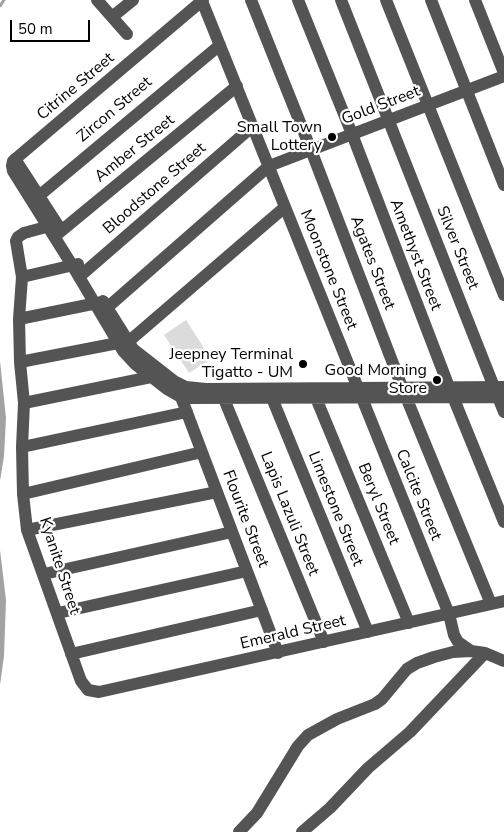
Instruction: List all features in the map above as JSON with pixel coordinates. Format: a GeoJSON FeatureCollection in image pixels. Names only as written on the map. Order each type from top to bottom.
{"type":"FeatureCollection","features":[{"type":"Feature","properties":{"kind":"street"},"geometry":{"type":"LineString","coordinates":[[97,0],[127,34]]}},
{"type":"Feature","properties":{"kind":"street"},"geometry":{"type":"LineString","coordinates":[[112,18],[133,0]]}},
{"type":"Feature","properties":{"kind":"street","name":"Moonstone Street"},"geometry":{"type":"LineString","coordinates":[[203,0],[360,392]]}},
{"type":"Feature","properties":{"kind":"street","name":"Citrine Street"},"geometry":{"type":"LineString","coordinates":[[35,198],[15,159],[203,0]]}},
{"type":"Feature","properties":{"kind":"street","name":"Agates Street"},"geometry":{"type":"LineString","coordinates":[[251,0],[404,392],[491,604]]}},
{"type":"Feature","properties":{"kind":"street","name":"Amethyst Street"},"geometry":{"type":"LineString","coordinates":[[298,0],[352,134],[451,392],[504,522]]}},
{"type":"Feature","properties":{"kind":"street","name":"Silver Street"},"geometry":{"type":"LineString","coordinates":[[340,0],[500,392],[504,412]]}},
{"type":"Feature","properties":{"kind":"street"},"geometry":{"type":"LineString","coordinates":[[386,0],[504,295]]}},
{"type":"Feature","properties":{"kind":"street"},"geometry":{"type":"LineString","coordinates":[[431,0],[504,185]]}},
{"type":"Feature","properties":{"kind":"street"},"geometry":{"type":"LineString","coordinates":[[475,0],[504,75]]}},
{"type":"Feature","properties":{"kind":"street","name":"Zircon Street"},"geometry":{"type":"LineString","coordinates":[[35,198],[220,45]]}},
{"type":"Feature","properties":{"kind":"street","name":"Gold Street"},"geometry":{"type":"LineString","coordinates":[[269,166],[504,75]]}},
{"type":"Feature","properties":{"kind":"street","name":"Amber Street"},"geometry":{"type":"LineString","coordinates":[[55,230],[237,86]]}},
{"type":"Feature","properties":{"kind":"street","name":"Bloodstone Street"},"geometry":{"type":"LineString","coordinates":[[79,269],[253,126]]}},
{"type":"Feature","properties":{"kind":"street"},"geometry":{"type":"LineString","coordinates":[[19,319],[101,307],[269,166]]}},
{"type":"Feature","properties":{"kind":"street"},"geometry":{"type":"LineString","coordinates":[[35,198],[123,342],[129,358],[181,397],[316,398],[360,392]]}},
{"type":"Feature","properties":{"kind":"street"},"geometry":{"type":"LineString","coordinates":[[20,362],[123,342],[285,207]]}},
{"type":"Feature","properties":{"kind":"street","name":"Kyanite Street"},"geometry":{"type":"LineString","coordinates":[[55,230],[24,233],[18,237],[16,243],[22,277],[19,319],[20,362],[24,403],[22,447],[23,494],[27,530],[81,682],[88,690]]}},
{"type":"Feature","properties":{"kind":"street"},"geometry":{"type":"LineString","coordinates":[[22,277],[79,269]]}},
{"type":"Feature","properties":{"kind":"street"},"geometry":{"type":"LineString","coordinates":[[123,342],[174,382],[186,387],[360,392],[500,392]]}},
{"type":"Feature","properties":{"kind":"street"},"geometry":{"type":"LineString","coordinates":[[24,403],[151,376]]}},
{"type":"Feature","properties":{"kind":"street","name":"Calcite Street"},"geometry":{"type":"LineString","coordinates":[[360,392],[449,614],[454,635],[458,642],[471,651]]}},
{"type":"Feature","properties":{"kind":"street","name":"Flourite Street"},"geometry":{"type":"LineString","coordinates":[[181,397],[278,653]]}},
{"type":"Feature","properties":{"kind":"street","name":"Lapis Lazuli Street"},"geometry":{"type":"LineString","coordinates":[[224,398],[324,642]]}},
{"type":"Feature","properties":{"kind":"street","name":"Limestone Street"},"geometry":{"type":"LineString","coordinates":[[272,398],[368,632]]}},
{"type":"Feature","properties":{"kind":"street","name":"Beryl Street"},"geometry":{"type":"LineString","coordinates":[[316,398],[409,623]]}},
{"type":"Feature","properties":{"kind":"street"},"geometry":{"type":"LineString","coordinates":[[22,447],[187,412]]}},
{"type":"Feature","properties":{"kind":"street"},"geometry":{"type":"LineString","coordinates":[[23,494],[202,452]]}},
{"type":"Feature","properties":{"kind":"street"},"geometry":{"type":"LineString","coordinates":[[27,530],[217,492]]}},
{"type":"Feature","properties":{"kind":"street"},"geometry":{"type":"LineString","coordinates":[[44,574],[232,532]]}},
{"type":"Feature","properties":{"kind":"street"},"geometry":{"type":"LineString","coordinates":[[58,613],[247,571]]}},
{"type":"Feature","properties":{"kind":"street","name":"Emerald Street"},"geometry":{"type":"LineString","coordinates":[[88,690],[99,692],[504,601]]}},
{"type":"Feature","properties":{"kind":"street"},"geometry":{"type":"LineString","coordinates":[[71,654],[262,610]]}},
{"type":"Feature","properties":{"kind":"street"},"geometry":{"type":"LineString","coordinates":[[239,832],[257,813],[298,746],[308,735],[337,719],[375,704],[382,699],[407,669],[417,663],[453,652],[471,651],[485,653],[504,661]]}},
{"type":"Feature","properties":{"kind":"street"},"geometry":{"type":"LineString","coordinates":[[302,832],[330,808],[368,768],[410,732],[485,653]]}},
{"type":"Feature","properties":{"kind":"shaded area"},"geometry":{"type":"Polygon","coordinates":[[[186,320],[211,359],[189,373],[164,335],[186,320]]]}},
{"type":"Feature","properties":{"kind":"shaded area"},"geometry":{"type":"Polygon","coordinates":[[[0,361],[6,418],[4,456],[0,481],[0,361]]]}},
{"type":"Feature","properties":{"kind":"shaded area"},"geometry":{"type":"Polygon","coordinates":[[[0,550],[6,600],[4,656],[0,685],[0,550]]]}},
{"type":"Feature","properties":{"kind":"waterway"},"geometry":{"type":"LineString","coordinates":[[0,6],[4,0]]}},
{"type":"Feature","properties":{"kind":"place","name":"Small Town Lottery"},"geometry":{"type":"Point","coordinates":[332,137]}},
{"type":"Feature","properties":{"kind":"place","name":"Jeepney Terminal Tigatto - UM"},"geometry":{"type":"Point","coordinates":[303,364]}},
{"type":"Feature","properties":{"kind":"place","name":"Good Morning Store"},"geometry":{"type":"Point","coordinates":[437,380]}}]}
